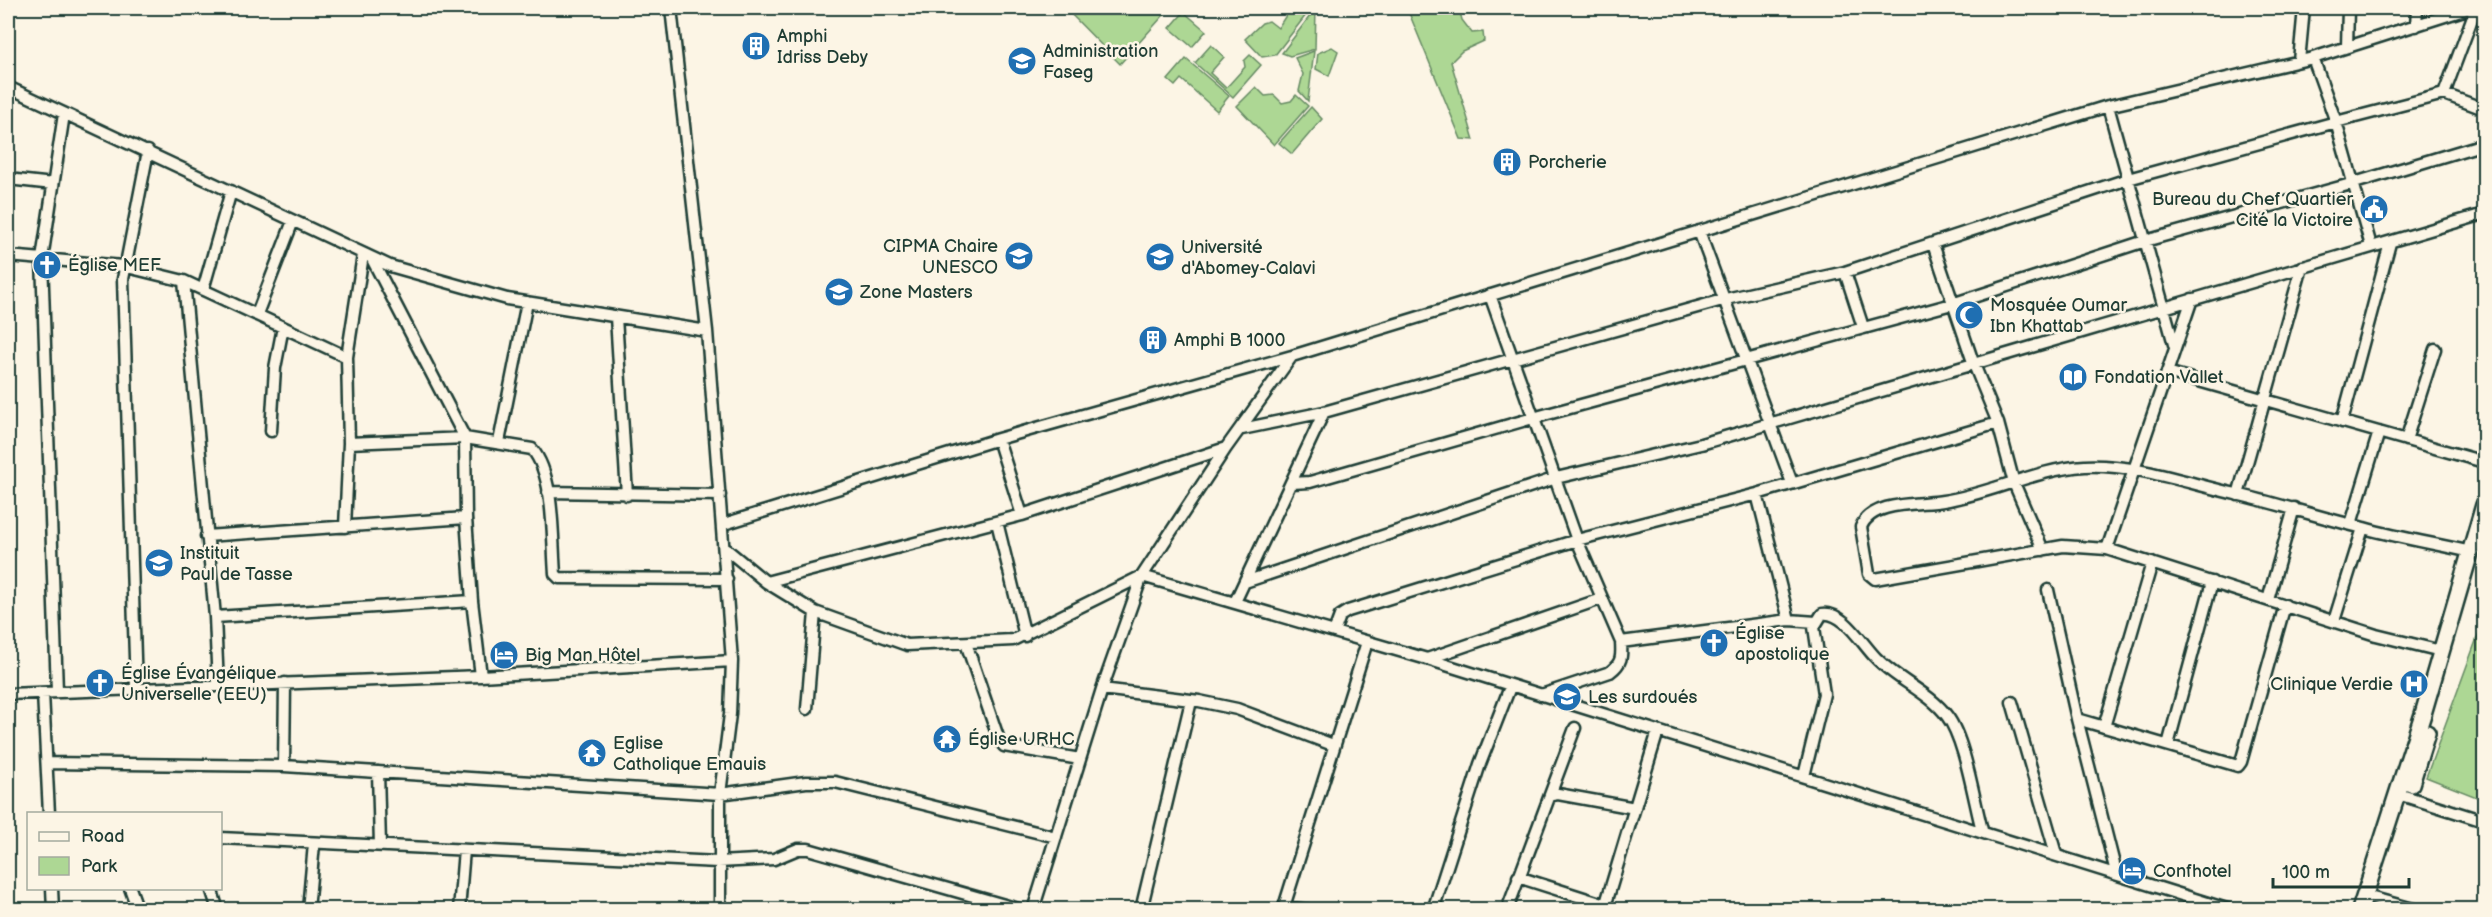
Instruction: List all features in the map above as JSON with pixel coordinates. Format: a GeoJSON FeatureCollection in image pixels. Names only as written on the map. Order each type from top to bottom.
{"type":"FeatureCollection","features":[{"type":"Feature","properties":{"kind":"main road"},"geometry":{"type":"LineString","coordinates":[[2360,909],[2403,795],[2441,651],[2484,505]]}},
{"type":"Feature","properties":{"kind":"main road"},"geometry":{"type":"LineString","coordinates":[[2371,904],[2484,539]]}},
{"type":"Feature","properties":{"kind":"street"},"geometry":{"type":"LineString","coordinates":[[671,8],[707,331],[726,549],[732,661],[730,714],[720,794],[718,862],[720,909]]}},
{"type":"Feature","properties":{"kind":"street"},"geometry":{"type":"LineString","coordinates":[[2299,61],[2304,8]]}},
{"type":"Feature","properties":{"kind":"street"},"geometry":{"type":"LineString","coordinates":[[2348,8],[2348,47]]}},
{"type":"Feature","properties":{"kind":"street"},"geometry":{"type":"LineString","coordinates":[[2416,26],[2417,8]]}},
{"type":"Feature","properties":{"kind":"street"},"geometry":{"type":"LineString","coordinates":[[724,524],[998,439],[1293,356],[2108,106],[2313,58],[2470,8]]}},
{"type":"Feature","properties":{"kind":"street"},"geometry":{"type":"LineString","coordinates":[[2444,94],[2476,8]]}},
{"type":"Feature","properties":{"kind":"street"},"geometry":{"type":"LineString","coordinates":[[2313,58],[2336,122],[2351,184],[2371,246]]}},
{"type":"Feature","properties":{"kind":"street"},"geometry":{"type":"LineString","coordinates":[[8,87],[148,151],[368,257],[461,288],[527,302],[707,331]]}},
{"type":"Feature","properties":{"kind":"street"},"geometry":{"type":"LineString","coordinates":[[1242,429],[1324,412],[1726,299],[1845,272],[2128,179],[2444,94],[2484,109]]}},
{"type":"Feature","properties":{"kind":"street"},"geometry":{"type":"LineString","coordinates":[[2108,106],[2175,348]]}},
{"type":"Feature","properties":{"kind":"street"},"geometry":{"type":"LineString","coordinates":[[57,692],[42,259],[64,114]]}},
{"type":"Feature","properties":{"kind":"street"},"geometry":{"type":"LineString","coordinates":[[1292,483],[1310,482],[1952,303],[2145,241],[2351,184],[2484,144]]}},
{"type":"Feature","properties":{"kind":"street"},"geometry":{"type":"LineString","coordinates":[[136,689],[123,266],[148,151]]}},
{"type":"Feature","properties":{"kind":"street"},"geometry":{"type":"LineString","coordinates":[[8,178],[53,184]]}},
{"type":"Feature","properties":{"kind":"street"},"geometry":{"type":"LineString","coordinates":[[203,290],[231,191]]}},
{"type":"Feature","properties":{"kind":"street"},"geometry":{"type":"LineString","coordinates":[[1245,582],[1556,478],[1701,444],[1973,362],[2484,214]]}},
{"type":"Feature","properties":{"kind":"street"},"geometry":{"type":"LineString","coordinates":[[257,314],[293,221]]}},
{"type":"Feature","properties":{"kind":"street"},"geometry":{"type":"LineString","coordinates":[[1699,231],[1792,483]]}},
{"type":"Feature","properties":{"kind":"street"},"geometry":{"type":"LineString","coordinates":[[2342,422],[2390,243]]}},
{"type":"Feature","properties":{"kind":"street"},"geometry":{"type":"LineString","coordinates":[[1933,244],[1973,362],[1998,423],[2014,483],[2043,550]]}},
{"type":"Feature","properties":{"kind":"street"},"geometry":{"type":"LineString","coordinates":[[8,256],[123,266],[184,281],[347,357]]}},
{"type":"Feature","properties":{"kind":"street"},"geometry":{"type":"LineString","coordinates":[[345,527],[349,442],[347,357],[368,257]]}},
{"type":"Feature","properties":{"kind":"street"},"geometry":{"type":"LineString","coordinates":[[368,257],[465,438],[466,519],[472,601],[481,676]]}},
{"type":"Feature","properties":{"kind":"street"},"geometry":{"type":"LineString","coordinates":[[2238,495],[2302,267]]}},
{"type":"Feature","properties":{"kind":"street"},"geometry":{"type":"LineString","coordinates":[[1845,272],[1863,327]]}},
{"type":"Feature","properties":{"kind":"street"},"geometry":{"type":"LineString","coordinates":[[184,281],[215,617],[218,686]]}},
{"type":"Feature","properties":{"kind":"street"},"geometry":{"type":"LineString","coordinates":[[1490,295],[1577,540],[1621,642],[1622,657],[1618,666],[1610,672],[1541,695]]}},
{"type":"Feature","properties":{"kind":"street"},"geometry":{"type":"LineString","coordinates":[[2107,549],[2192,299]]}},
{"type":"Feature","properties":{"kind":"street"},"geometry":{"type":"LineString","coordinates":[[499,442],[527,302]]}},
{"type":"Feature","properties":{"kind":"street"},"geometry":{"type":"LineString","coordinates":[[616,317],[627,495]]}},
{"type":"Feature","properties":{"kind":"street"},"geometry":{"type":"LineString","coordinates":[[270,431],[275,368],[283,327]]}},
{"type":"Feature","properties":{"kind":"street"},"geometry":{"type":"LineString","coordinates":[[2406,440],[2435,349]]}},
{"type":"Feature","properties":{"kind":"street"},"geometry":{"type":"LineString","coordinates":[[1033,909],[1102,689],[1142,576],[1226,448],[1293,356]]}},
{"type":"Feature","properties":{"kind":"street"},"geometry":{"type":"LineString","coordinates":[[2167,372],[2484,462]]}},
{"type":"Feature","properties":{"kind":"street"},"geometry":{"type":"LineString","coordinates":[[1235,602],[1324,412]]}},
{"type":"Feature","properties":{"kind":"street"},"geometry":{"type":"LineString","coordinates":[[1334,632],[1340,616],[1348,611],[1577,540],[1757,494],[1998,423]]}},
{"type":"Feature","properties":{"kind":"street"},"geometry":{"type":"LineString","coordinates":[[2351,525],[2379,432]]}},
{"type":"Feature","properties":{"kind":"street"},"geometry":{"type":"LineString","coordinates":[[349,442],[465,438],[532,449],[540,458],[548,492],[555,574],[559,578],[727,579]]}},
{"type":"Feature","properties":{"kind":"street"},"geometry":{"type":"LineString","coordinates":[[998,439],[1022,515]]}},
{"type":"Feature","properties":{"kind":"street"},"geometry":{"type":"LineString","coordinates":[[766,582],[1022,515],[1226,448]]}},
{"type":"Feature","properties":{"kind":"street"},"geometry":{"type":"LineString","coordinates":[[2441,651],[2334,621],[2107,549],[2063,546],[1881,580],[1869,574],[1861,527],[1864,520],[1874,514],[1911,502],[1945,501],[2059,469],[2086,466],[2134,468],[2294,508],[2363,528],[2471,552]]}},
{"type":"Feature","properties":{"kind":"street"},"geometry":{"type":"LineString","coordinates":[[548,492],[720,495]]}},
{"type":"Feature","properties":{"kind":"street"},"geometry":{"type":"LineString","coordinates":[[1757,494],[1789,620]]}},
{"type":"Feature","properties":{"kind":"street"},"geometry":{"type":"LineString","coordinates":[[2268,600],[2294,508]]}},
{"type":"Feature","properties":{"kind":"street"},"geometry":{"type":"LineString","coordinates":[[206,536],[466,519]]}},
{"type":"Feature","properties":{"kind":"street"},"geometry":{"type":"LineString","coordinates":[[997,522],[1025,636]]}},
{"type":"Feature","properties":{"kind":"street"},"geometry":{"type":"LineString","coordinates":[[2334,621],[2363,528]]}},
{"type":"Feature","properties":{"kind":"street"},"geometry":{"type":"LineString","coordinates":[[726,549],[766,582],[815,612],[898,644],[1000,642],[1025,636],[1142,576],[1427,659],[1510,687],[1658,730],[2230,909]]}},
{"type":"Feature","properties":{"kind":"street"},"geometry":{"type":"LineString","coordinates":[[2104,727],[2152,563]]}},
{"type":"Feature","properties":{"kind":"street"},"geometry":{"type":"LineString","coordinates":[[2168,745],[2212,582]]}},
{"type":"Feature","properties":{"kind":"street"},"geometry":{"type":"LineString","coordinates":[[2048,590],[2077,719],[2116,872]]}},
{"type":"Feature","properties":{"kind":"street"},"geometry":{"type":"LineString","coordinates":[[1427,659],[1601,598]]}},
{"type":"Feature","properties":{"kind":"street"},"geometry":{"type":"LineString","coordinates":[[215,617],[472,601]]}},
{"type":"Feature","properties":{"kind":"street"},"geometry":{"type":"LineString","coordinates":[[2077,719],[2232,765],[2241,762],[2285,606]]}},
{"type":"Feature","properties":{"kind":"street"},"geometry":{"type":"LineString","coordinates":[[807,709],[815,612]]}},
{"type":"Feature","properties":{"kind":"street"},"geometry":{"type":"LineString","coordinates":[[1804,776],[1824,694],[1823,674],[1814,627],[1822,614],[1831,612],[1841,617],[1878,660],[1947,716],[1958,735],[1982,830]]}},
{"type":"Feature","properties":{"kind":"street"},"geometry":{"type":"LineString","coordinates":[[1621,642],[1789,620],[1816,622]]}},
{"type":"Feature","properties":{"kind":"street"},"geometry":{"type":"LineString","coordinates":[[1308,909],[1283,908],[1333,745],[1368,642]]}},
{"type":"Feature","properties":{"kind":"street"},"geometry":{"type":"LineString","coordinates":[[966,643],[999,740],[1004,746],[1080,759]]}},
{"type":"Feature","properties":{"kind":"street"},"geometry":{"type":"LineString","coordinates":[[8,694],[481,676],[732,661]]}},
{"type":"Feature","properties":{"kind":"street"},"geometry":{"type":"LineString","coordinates":[[284,766],[285,683]]}},
{"type":"Feature","properties":{"kind":"street"},"geometry":{"type":"LineString","coordinates":[[1433,909],[1480,764],[1510,687]]}},
{"type":"Feature","properties":{"kind":"street"},"geometry":{"type":"LineString","coordinates":[[1102,689],[1191,701],[1237,710],[1333,745]]}},
{"type":"Feature","properties":{"kind":"street"},"geometry":{"type":"LineString","coordinates":[[43,693],[49,812]]}},
{"type":"Feature","properties":{"kind":"street"},"geometry":{"type":"LineString","coordinates":[[1141,909],[1191,701]]}},
{"type":"Feature","properties":{"kind":"street"},"geometry":{"type":"LineString","coordinates":[[2012,702],[2056,854]]}},
{"type":"Feature","properties":{"kind":"street"},"geometry":{"type":"LineString","coordinates":[[1552,795],[1575,728]]}},
{"type":"Feature","properties":{"kind":"street"},"geometry":{"type":"LineString","coordinates":[[1518,877],[1605,907],[1658,730]]}},
{"type":"Feature","properties":{"kind":"street"},"geometry":{"type":"LineString","coordinates":[[48,763],[284,766],[720,794],[806,782],[835,782],[1056,837]]}},
{"type":"Feature","properties":{"kind":"street"},"geometry":{"type":"LineString","coordinates":[[378,772],[380,845]]}},
{"type":"Feature","properties":{"kind":"street"},"geometry":{"type":"LineString","coordinates":[[1507,909],[1546,799],[1558,794],[1635,808]]}},
{"type":"Feature","properties":{"kind":"street"},"geometry":{"type":"LineString","coordinates":[[2403,795],[2484,820]]}},
{"type":"Feature","properties":{"kind":"street"},"geometry":{"type":"LineString","coordinates":[[222,838],[718,862],[774,859],[798,849],[808,849],[1022,909]]}},
{"type":"Feature","properties":{"kind":"street"},"geometry":{"type":"LineString","coordinates":[[308,909],[314,844]]}},
{"type":"Feature","properties":{"kind":"street"},"geometry":{"type":"LineString","coordinates":[[459,909],[464,850]]}},
{"type":"Feature","properties":{"kind":"street"},"geometry":{"type":"LineString","coordinates":[[52,890],[53,909]]}},
{"type":"Feature","properties":{"kind":"street"},"geometry":{"type":"LineString","coordinates":[[131,890],[138,909]]}},
{"type":"Feature","properties":{"kind":"street"},"geometry":{"type":"LineString","coordinates":[[212,890],[218,909]]}},
{"type":"Feature","properties":{"kind":"street"},"geometry":{"type":"LineString","coordinates":[[2371,904],[2417,909]]}},
{"type":"Feature","properties":{"kind":"green space"},"geometry":{"type":"Polygon","coordinates":[[[1065,8],[1170,8],[1120,64],[1065,8]]]}},
{"type":"Feature","properties":{"kind":"green space"},"geometry":{"type":"Polygon","coordinates":[[[1316,8],[1315,49],[1290,56],[1282,53],[1316,8]]]}},
{"type":"Feature","properties":{"kind":"green space"},"geometry":{"type":"Polygon","coordinates":[[[1407,8],[1459,8],[1462,20],[1472,33],[1483,32],[1484,41],[1462,51],[1451,62],[1474,140],[1461,139],[1407,8]]]}},
{"type":"Feature","properties":{"kind":"green space"},"geometry":{"type":"Polygon","coordinates":[[[1290,9],[1306,15],[1275,55],[1262,57],[1245,39],[1262,23],[1269,21],[1278,28],[1290,9]]]}},
{"type":"Feature","properties":{"kind":"green space"},"geometry":{"type":"Polygon","coordinates":[[[1184,12],[1206,31],[1192,47],[1170,28],[1184,12]]]}},
{"type":"Feature","properties":{"kind":"green space"},"geometry":{"type":"Polygon","coordinates":[[[1211,45],[1224,57],[1210,73],[1226,88],[1245,67],[1244,61],[1250,55],[1261,65],[1233,97],[1195,63],[1211,45]]]}},
{"type":"Feature","properties":{"kind":"green space"},"geometry":{"type":"Polygon","coordinates":[[[1332,47],[1338,51],[1329,76],[1316,69],[1318,53],[1332,47]]]}},
{"type":"Feature","properties":{"kind":"green space"},"geometry":{"type":"Polygon","coordinates":[[[1314,51],[1308,101],[1299,91],[1303,74],[1295,58],[1314,51]]]}},
{"type":"Feature","properties":{"kind":"green space"},"geometry":{"type":"Polygon","coordinates":[[[1186,59],[1229,96],[1217,111],[1181,79],[1175,86],[1168,80],[1186,59]]]}},
{"type":"Feature","properties":{"kind":"green space"},"geometry":{"type":"Polygon","coordinates":[[[1256,87],[1265,96],[1274,95],[1282,103],[1291,101],[1296,95],[1308,106],[1274,145],[1237,106],[1256,87]]]}},
{"type":"Feature","properties":{"kind":"green space"},"geometry":{"type":"Polygon","coordinates":[[[1311,107],[1322,119],[1292,154],[1279,143],[1311,107]]]}},
{"type":"Feature","properties":{"kind":"green space"},"geometry":{"type":"Polygon","coordinates":[[[2484,619],[2484,800],[2426,777],[2484,619]]]}},
{"type":"Feature","properties":{"kind":"place","name":"Amphi Idriss Deby"},"geometry":{"type":"Point","coordinates":[756,46]}},
{"type":"Feature","properties":{"kind":"place","name":"Administration Faseg"},"geometry":{"type":"Point","coordinates":[1022,61]}},
{"type":"Feature","properties":{"kind":"place","name":"Porcherie"},"geometry":{"type":"Point","coordinates":[1507,162]}},
{"type":"Feature","properties":{"kind":"place","name":"Bureau du Chef Quartier Cité la Victoire"},"geometry":{"type":"Point","coordinates":[2374,209]}},
{"type":"Feature","properties":{"kind":"place","name":"CIPMA Chaire UNESCO"},"geometry":{"type":"Point","coordinates":[1019,256]}},
{"type":"Feature","properties":{"kind":"place","name":"Université d'Abomey-Calavi"},"geometry":{"type":"Point","coordinates":[1160,257]}},
{"type":"Feature","properties":{"kind":"place","name":"Église MEF"},"geometry":{"type":"Point","coordinates":[47,265]}},
{"type":"Feature","properties":{"kind":"place","name":"Zone Masters"},"geometry":{"type":"Point","coordinates":[839,292]}},
{"type":"Feature","properties":{"kind":"place","name":"Mosquée Oumar Ibn Khattab"},"geometry":{"type":"Point","coordinates":[1969,315]}},
{"type":"Feature","properties":{"kind":"place","name":"Amphi B 1000"},"geometry":{"type":"Point","coordinates":[1153,340]}},
{"type":"Feature","properties":{"kind":"place","name":"Fondation Vallet"},"geometry":{"type":"Point","coordinates":[2073,377]}},
{"type":"Feature","properties":{"kind":"place","name":"Instituit Paul de Tasse"},"geometry":{"type":"Point","coordinates":[159,563]}},
{"type":"Feature","properties":{"kind":"place","name":"Église apostolique"},"geometry":{"type":"Point","coordinates":[1714,643]}},
{"type":"Feature","properties":{"kind":"place","name":"Big Man Hôtel"},"geometry":{"type":"Point","coordinates":[504,655]}},
{"type":"Feature","properties":{"kind":"place","name":"Église Évangélique Universelle (EEU)"},"geometry":{"type":"Point","coordinates":[100,683]}},
{"type":"Feature","properties":{"kind":"place","name":"Clinique Verdie"},"geometry":{"type":"Point","coordinates":[2414,684]}},
{"type":"Feature","properties":{"kind":"place","name":"Les surdoués"},"geometry":{"type":"Point","coordinates":[1567,697]}},
{"type":"Feature","properties":{"kind":"place","name":"Église URHC"},"geometry":{"type":"Point","coordinates":[947,739]}},
{"type":"Feature","properties":{"kind":"place","name":"Eglise Catholique Emauis"},"geometry":{"type":"Point","coordinates":[592,753]}},
{"type":"Feature","properties":{"kind":"place","name":"Confhotel"},"geometry":{"type":"Point","coordinates":[2132,871]}}]}
